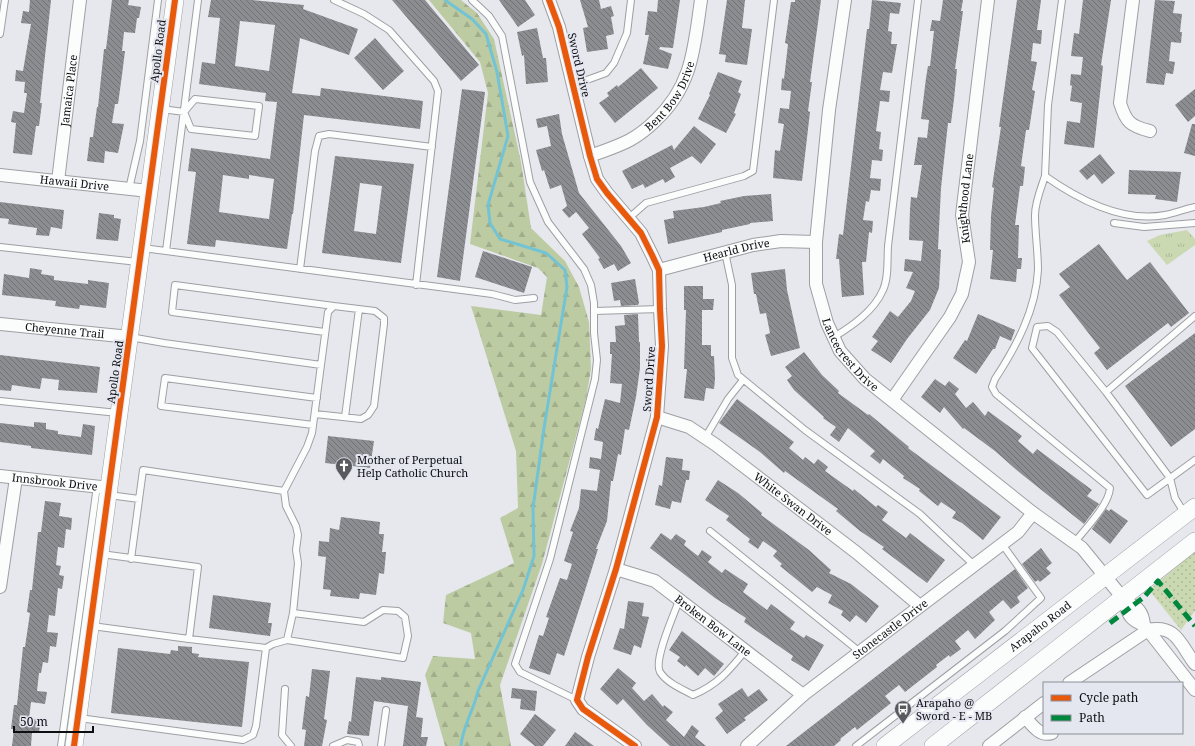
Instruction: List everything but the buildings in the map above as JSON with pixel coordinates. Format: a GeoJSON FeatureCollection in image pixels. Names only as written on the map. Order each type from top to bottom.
{"type":"FeatureCollection","features":[{"type":"Feature","properties":{"kind":"street","name":"Jamaica Place"},"geometry":{"type":"LineString","coordinates":[[58,181],[80,0]]}},
{"type":"Feature","properties":{"kind":"street","name":"Apollo Road"},"geometry":{"type":"LineString","coordinates":[[74,746],[101,554],[105,490],[120,413],[161,109],[174,0]]}},
{"type":"Feature","properties":{"kind":"street","name":"Sword Drive"},"geometry":{"type":"LineString","coordinates":[[549,0],[559,27],[590,156],[597,179],[607,194],[641,233],[658,270],[662,346],[657,417],[616,569],[588,657],[577,700]]}},
{"type":"Feature","properties":{"kind":"street","name":"Bent Bow Drive"},"geometry":{"type":"LineString","coordinates":[[590,156],[630,140],[652,124],[668,108],[682,89],[693,57],[701,0]]}},
{"type":"Feature","properties":{"kind":"street","name":"Lancecrest Drive"},"geometry":{"type":"LineString","coordinates":[[845,0],[829,110],[816,242],[816,284],[827,323],[840,351],[865,379],[1034,513],[1082,548],[1124,600],[1136,606],[1143,617],[1146,628]]}},
{"type":"Feature","properties":{"kind":"street","name":"Knighthood Lane"},"geometry":{"type":"LineString","coordinates":[[892,400],[950,317],[962,294],[969,262],[962,215],[988,0]]}},
{"type":"Feature","properties":{"kind":"street"},"geometry":{"type":"LineString","coordinates":[[1133,0],[1120,103],[1125,118],[1134,127],[1150,131]]}},
{"type":"Feature","properties":{"kind":"street","name":"Hawaii Drive"},"geometry":{"type":"LineString","coordinates":[[0,175],[149,191]]}},
{"type":"Feature","properties":{"kind":"street","name":"Hearld Drive"},"geometry":{"type":"LineString","coordinates":[[658,270],[753,244],[781,241],[816,242]]}},
{"type":"Feature","properties":{"kind":"street","name":"Cheyenne Trail"},"geometry":{"type":"LineString","coordinates":[[0,324],[130,337]]}},
{"type":"Feature","properties":{"kind":"street","name":"White Swan Drive"},"geometry":{"type":"LineString","coordinates":[[657,417],[689,427],[705,438],[857,553],[920,606]]}},
{"type":"Feature","properties":{"kind":"street","name":"Innsbrook Drive"},"geometry":{"type":"LineString","coordinates":[[0,476],[105,490]]}},
{"type":"Feature","properties":{"kind":"street"},"geometry":{"type":"LineString","coordinates":[[0,587],[16,478]]}},
{"type":"Feature","properties":{"kind":"street","name":"Arapaho Road"},"geometry":{"type":"LineString","coordinates":[[886,746],[1190,510]]}},
{"type":"Feature","properties":{"kind":"street","name":"Stonecastle Drive"},"geometry":{"type":"LineString","coordinates":[[747,746],[803,695],[1018,532],[1034,513]]}},
{"type":"Feature","properties":{"kind":"street"},"geometry":{"type":"LineString","coordinates":[[933,746],[1124,600],[1195,541]]}},
{"type":"Feature","properties":{"kind":"street","name":"Broken Bow Lane"},"geometry":{"type":"LineString","coordinates":[[616,569],[655,581],[680,598],[803,695]]}},
{"type":"Feature","properties":{"kind":"street"},"geometry":{"type":"LineString","coordinates":[[1070,682],[1146,628],[1159,628],[1172,632],[1195,664]]}},
{"type":"Feature","properties":{"kind":"street"},"geometry":{"type":"LineString","coordinates":[[1146,628],[1195,690]]}},
{"type":"Feature","properties":{"kind":"street"},"geometry":{"type":"LineString","coordinates":[[577,700],[583,709],[635,746]]}},
{"type":"Feature","properties":{"kind":"street"},"geometry":{"type":"LineString","coordinates":[[989,746],[1043,704]]}},
{"type":"Feature","properties":{"kind":"street"},"geometry":{"type":"LineString","coordinates":[[1025,717],[1043,733]]}},
{"type":"Feature","properties":{"kind":"lane"},"geometry":{"type":"LineString","coordinates":[[0,34],[5,0]]}},
{"type":"Feature","properties":{"kind":"lane"},"geometry":{"type":"LineString","coordinates":[[129,189],[140,141],[158,0]]}},
{"type":"Feature","properties":{"kind":"lane"},"geometry":{"type":"LineString","coordinates":[[166,251],[198,0]]}},
{"type":"Feature","properties":{"kind":"lane"},"geometry":{"type":"LineString","coordinates":[[334,0],[364,14],[389,30],[434,81],[438,91],[438,102],[416,285]]}},
{"type":"Feature","properties":{"kind":"lane"},"geometry":{"type":"LineString","coordinates":[[472,0],[489,16],[502,36],[530,182],[548,222],[584,269],[593,294],[597,370],[592,395],[550,559],[515,664],[520,672],[577,700]]}},
{"type":"Feature","properties":{"kind":"lane"},"geometry":{"type":"LineString","coordinates":[[573,85],[606,73],[614,63],[627,33],[631,0]]}},
{"type":"Feature","properties":{"kind":"lane"},"geometry":{"type":"LineString","coordinates":[[629,218],[646,203],[744,176],[752,171],[774,0]]}},
{"type":"Feature","properties":{"kind":"lane"},"geometry":{"type":"LineString","coordinates":[[834,337],[855,324],[868,311],[883,291],[886,278],[888,246],[918,0]]}},
{"type":"Feature","properties":{"kind":"lane"},"geometry":{"type":"LineString","coordinates":[[1062,0],[1048,105],[1045,176],[1035,213],[1038,271],[1033,302],[1020,338],[992,387],[996,394],[1110,488],[1109,494],[1102,506],[1074,543]]}},
{"type":"Feature","properties":{"kind":"lane"},"geometry":{"type":"LineString","coordinates":[[195,99],[259,106],[254,136],[191,129],[184,112],[195,99]]}},
{"type":"Feature","properties":{"kind":"lane"},"geometry":{"type":"LineString","coordinates":[[161,109],[184,112]]}},
{"type":"Feature","properties":{"kind":"lane"},"geometry":{"type":"LineString","coordinates":[[300,269],[319,136],[328,134],[432,147]]}},
{"type":"Feature","properties":{"kind":"lane"},"geometry":{"type":"LineString","coordinates":[[1045,176],[1060,187],[1108,211],[1143,216],[1165,215],[1195,207]]}},
{"type":"Feature","properties":{"kind":"lane"},"geometry":{"type":"LineString","coordinates":[[1114,223],[1144,227],[1195,223]]}},
{"type":"Feature","properties":{"kind":"lane"},"geometry":{"type":"LineString","coordinates":[[0,247],[141,255],[166,251],[492,294],[515,300],[534,298]]}},
{"type":"Feature","properties":{"kind":"lane"},"geometry":{"type":"LineString","coordinates":[[725,252],[732,285],[732,358],[738,375],[806,430],[920,514],[974,565]]}},
{"type":"Feature","properties":{"kind":"lane"},"geometry":{"type":"LineString","coordinates":[[315,414],[361,419],[368,415],[374,406],[384,318],[375,311],[175,285],[172,312],[325,332]]}},
{"type":"Feature","properties":{"kind":"lane"},"geometry":{"type":"LineString","coordinates":[[287,640],[293,613],[298,563],[296,550],[298,535],[296,526],[286,506],[284,491],[307,448],[315,414],[328,312],[334,306]]}},
{"type":"Feature","properties":{"kind":"lane"},"geometry":{"type":"LineString","coordinates":[[345,417],[359,309]]}},
{"type":"Feature","properties":{"kind":"lane"},"geometry":{"type":"LineString","coordinates":[[594,311],[660,309]]}},
{"type":"Feature","properties":{"kind":"lane"},"geometry":{"type":"LineString","coordinates":[[1106,392],[1195,316]]}},
{"type":"Feature","properties":{"kind":"lane"},"geometry":{"type":"LineString","coordinates":[[1190,510],[1175,498],[1170,478],[1106,392],[1057,332],[1048,326],[1037,327],[1032,348],[1147,495],[1170,478],[1195,460]]}},
{"type":"Feature","properties":{"kind":"lane"},"geometry":{"type":"LineString","coordinates":[[130,337],[321,365]]}},
{"type":"Feature","properties":{"kind":"lane"},"geometry":{"type":"LineString","coordinates":[[313,425],[161,406],[165,378],[316,398]]}},
{"type":"Feature","properties":{"kind":"lane"},"geometry":{"type":"LineString","coordinates":[[705,438],[728,399],[743,380]]}},
{"type":"Feature","properties":{"kind":"lane"},"geometry":{"type":"LineString","coordinates":[[0,401],[120,413]]}},
{"type":"Feature","properties":{"kind":"lane"},"geometry":{"type":"LineString","coordinates":[[131,559],[143,470],[284,491]]}},
{"type":"Feature","properties":{"kind":"lane"},"geometry":{"type":"LineString","coordinates":[[61,746],[105,490],[139,499]]}},
{"type":"Feature","properties":{"kind":"lane"},"geometry":{"type":"LineString","coordinates":[[710,531],[860,652]]}},
{"type":"Feature","properties":{"kind":"lane"},"geometry":{"type":"LineString","coordinates":[[856,746],[1005,631],[1041,598],[1002,544]]}},
{"type":"Feature","properties":{"kind":"lane"},"geometry":{"type":"LineString","coordinates":[[101,554],[198,567],[189,639]]}},
{"type":"Feature","properties":{"kind":"lane"},"geometry":{"type":"LineString","coordinates":[[680,598],[659,660],[659,670],[666,679],[693,696],[708,689],[727,674],[745,650]]}},
{"type":"Feature","properties":{"kind":"lane"},"geometry":{"type":"LineString","coordinates":[[91,626],[266,648],[273,644],[287,640],[403,658],[408,636],[405,617],[398,611],[383,610],[364,622],[293,613]]}},
{"type":"Feature","properties":{"kind":"lane"},"geometry":{"type":"LineString","coordinates":[[78,718],[243,740],[253,735],[256,726],[266,648]]}},
{"type":"Feature","properties":{"kind":"lane"},"geometry":{"type":"LineString","coordinates":[[285,689],[282,735],[291,746]]}},
{"type":"Feature","properties":{"kind":"lane"},"geometry":{"type":"LineString","coordinates":[[381,746],[386,710]]}},
{"type":"Feature","properties":{"kind":"lane"},"geometry":{"type":"LineString","coordinates":[[333,746],[347,740],[358,742],[360,746]]}},
{"type":"Feature","properties":{"kind":"green space"},"geometry":{"type":"Polygon","coordinates":[[[429,0],[461,0],[477,13],[494,39],[521,162],[531,228],[565,261],[579,287],[589,322],[591,369],[586,399],[542,564],[500,685],[511,746],[445,746],[425,675],[433,656],[475,659],[471,633],[443,623],[446,595],[514,563],[500,518],[518,508],[516,451],[471,306],[541,315],[547,277],[538,268],[470,244],[488,93],[480,62],[429,0]]]}},
{"type":"Feature","properties":{"kind":"green space"},"geometry":{"type":"Polygon","coordinates":[[[1187,230],[1195,239],[1195,245],[1167,265],[1147,241],[1160,235],[1187,230]]]}},
{"type":"Feature","properties":{"kind":"green space"},"geometry":{"type":"Polygon","coordinates":[[[1195,551],[1195,611],[1181,630],[1149,590],[1195,551]]]}},
{"type":"Feature","properties":{"kind":"waterway"},"geometry":{"type":"LineString","coordinates":[[445,0],[472,19],[486,34],[497,72],[508,136],[488,205],[490,223],[500,239],[546,253],[565,270],[567,287],[544,428],[533,508],[534,556],[523,590],[478,691],[466,725],[461,746]]}},
{"type":"Feature","properties":{"kind":"marked path"},"geometry":{"type":"LineString","coordinates":[[1110,623],[1144,597],[1158,581],[1195,626]]}},
{"type":"Feature","properties":{"kind":"cycle path"},"geometry":{"type":"LineString","coordinates":[[74,746],[175,0]]}},
{"type":"Feature","properties":{"kind":"cycle path"},"geometry":{"type":"LineString","coordinates":[[549,0],[559,27],[590,156],[597,179],[641,233],[659,270],[662,346],[657,417],[616,569],[588,657],[577,700],[583,709],[635,746]]}},
{"type":"Feature","properties":{"kind":"place","name":"Mother of Perpetual Help Catholic Church"},"geometry":{"type":"Point","coordinates":[344,481]}},
{"type":"Feature","properties":{"kind":"place","name":"Arapaho @ Sword - E - MB"},"geometry":{"type":"Point","coordinates":[903,724]}}]}
